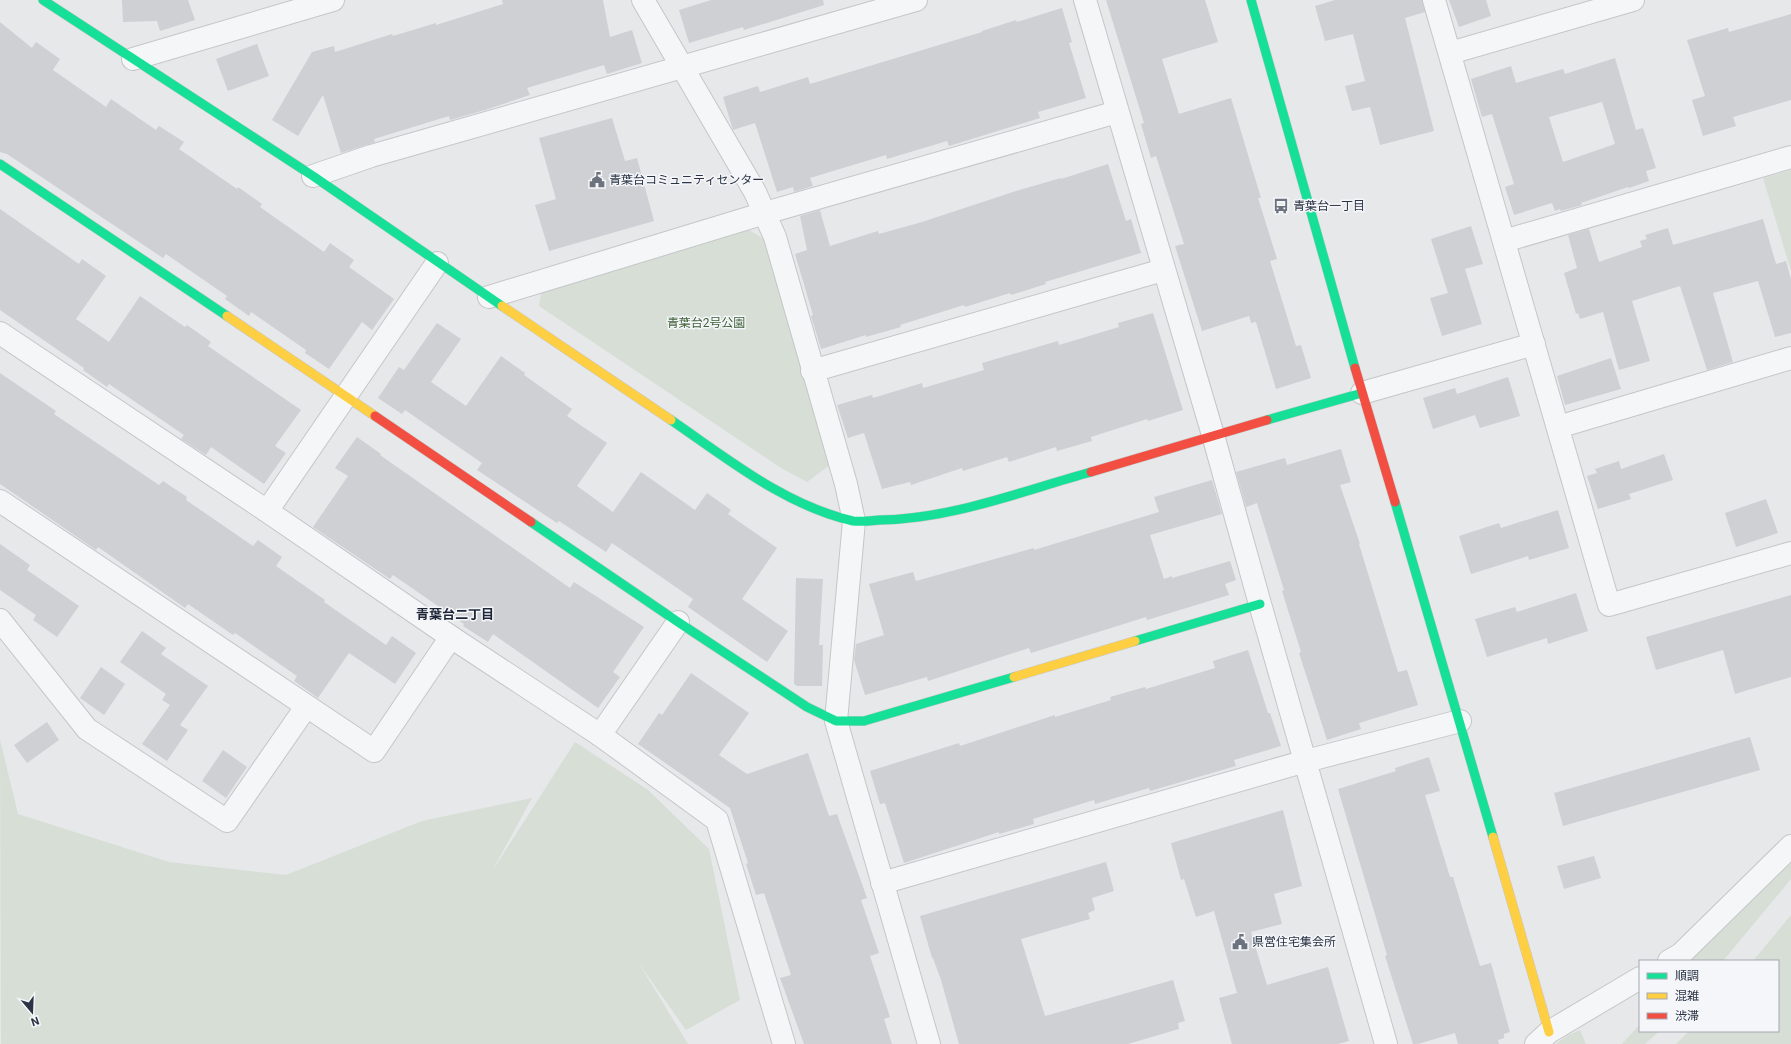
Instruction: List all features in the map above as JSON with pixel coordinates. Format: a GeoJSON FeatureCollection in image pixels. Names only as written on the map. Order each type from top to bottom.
{"type":"FeatureCollection","features":[{"type":"Feature","properties":{"kind":"street"},"geometry":{"type":"LineString","coordinates":[[133,59],[333,0]]}},
{"type":"Feature","properties":{"kind":"street"},"geometry":{"type":"LineString","coordinates":[[644,0],[755,192],[765,213],[774,237],[846,484],[854,521],[836,721],[929,1044]]}},
{"type":"Feature","properties":{"kind":"street"},"geometry":{"type":"LineString","coordinates":[[313,176],[370,156],[916,0]]}},
{"type":"Feature","properties":{"kind":"street"},"geometry":{"type":"LineString","coordinates":[[1085,0],[1163,270],[1213,435],[1386,1044]]}},
{"type":"Feature","properties":{"kind":"street"},"geometry":{"type":"LineString","coordinates":[[1251,0],[1362,393],[1460,721],[1542,1038],[1639,979]]}},
{"type":"Feature","properties":{"kind":"street"},"geometry":{"type":"LineString","coordinates":[[1434,0],[1609,605],[1791,553]]}},
{"type":"Feature","properties":{"kind":"street"},"geometry":{"type":"LineString","coordinates":[[1450,53],[1633,0]]}},
{"type":"Feature","properties":{"kind":"street"},"geometry":{"type":"LineString","coordinates":[[56,4],[133,59],[313,176],[437,263],[768,485],[811,508],[854,521],[904,520],[962,509],[1213,435],[1534,344]]}},
{"type":"Feature","properties":{"kind":"street"},"geometry":{"type":"LineString","coordinates":[[489,297],[765,213],[1117,112]]}},
{"type":"Feature","properties":{"kind":"street"},"geometry":{"type":"LineString","coordinates":[[1504,241],[1791,157]]}},
{"type":"Feature","properties":{"kind":"street"},"geometry":{"type":"LineString","coordinates":[[0,164],[346,395],[678,622],[808,707],[836,721],[864,721],[1260,604]]}},
{"type":"Feature","properties":{"kind":"street"},"geometry":{"type":"LineString","coordinates":[[268,511],[437,263]]}},
{"type":"Feature","properties":{"kind":"street"},"geometry":{"type":"LineString","coordinates":[[812,371],[1163,270]]}},
{"type":"Feature","properties":{"kind":"street"},"geometry":{"type":"LineString","coordinates":[[0,333],[268,511],[451,637],[600,735],[717,820],[784,1044]]}},
{"type":"Feature","properties":{"kind":"street"},"geometry":{"type":"LineString","coordinates":[[1558,427],[1791,358]]}},
{"type":"Feature","properties":{"kind":"street"},"geometry":{"type":"LineString","coordinates":[[0,501],[306,707],[374,751],[451,637]]}},
{"type":"Feature","properties":{"kind":"street"},"geometry":{"type":"LineString","coordinates":[[0,620],[87,729],[227,821],[306,707]]}},
{"type":"Feature","properties":{"kind":"street"},"geometry":{"type":"LineString","coordinates":[[600,735],[678,622]]}},
{"type":"Feature","properties":{"kind":"street"},"geometry":{"type":"LineString","coordinates":[[882,883],[1306,761],[1460,721]]}},
{"type":"Feature","properties":{"kind":"street"},"geometry":{"type":"LineString","coordinates":[[1671,960],[1681,954],[1791,846]]}},
{"type":"Feature","properties":{"kind":"green space"},"geometry":{"type":"Polygon","coordinates":[[[1791,170],[1791,271],[1763,178],[1791,170]]]}},
{"type":"Feature","properties":{"kind":"green space","name":"青葉台2号公園"},"geometry":{"type":"Polygon","coordinates":[[[746,228],[765,240],[831,464],[807,482],[781,468],[539,306],[542,288],[746,228]]]}},
{"type":"Feature","properties":{"kind":"green space"},"geometry":{"type":"Polygon","coordinates":[[[0,740],[18,814],[169,862],[286,875],[422,821],[532,798],[491,873],[575,742],[648,790],[709,849],[740,1000],[686,1030],[638,962],[688,1044],[1,1044],[0,740]]]}},
{"type":"Feature","properties":{"kind":"green space"},"geometry":{"type":"Polygon","coordinates":[[[1791,852],[1791,879],[1724,960],[1686,960],[1791,852]]]}},
{"type":"Feature","properties":{"kind":"green space"},"geometry":{"type":"Polygon","coordinates":[[[1791,915],[1791,1044],[1676,1044],[1688,1032],[1779,1032],[1779,960],[1754,960],[1791,915]]]}},
{"type":"Feature","properties":{"kind":"green space"},"geometry":{"type":"Polygon","coordinates":[[[1639,1025],[1639,1032],[1658,1032],[1645,1044],[1622,1044],[1639,1025]]]}},
{"type":"Feature","properties":{"kind":"green space"},"geometry":{"type":"Polygon","coordinates":[[[1580,1030],[1586,1044],[1556,1044],[1566,1036],[1580,1030]]]}},
{"type":"Feature","properties":{"kind":"building"},"geometry":{"type":"Polygon","coordinates":[[[122,0],[188,0],[195,20],[160,31],[157,21],[123,22],[122,0]]]}},
{"type":"Feature","properties":{"kind":"building"},"geometry":{"type":"Polygon","coordinates":[[[502,0],[603,0],[610,37],[632,30],[642,63],[607,74],[604,65],[527,88],[530,95],[450,120],[449,116],[374,139],[375,142],[341,153],[323,95],[298,136],[272,120],[312,52],[334,46],[335,52],[392,34],[393,36],[436,23],[436,25],[503,4],[502,0]]]}},
{"type":"Feature","properties":{"kind":"building"},"geometry":{"type":"Polygon","coordinates":[[[711,0],[823,0],[824,5],[744,30],[743,27],[689,43],[679,10],[711,0]]]}},
{"type":"Feature","properties":{"kind":"building"},"geometry":{"type":"Polygon","coordinates":[[[1106,0],[1205,0],[1218,42],[1162,59],[1179,114],[1231,98],[1261,198],[1258,198],[1277,259],[1270,261],[1296,346],[1301,345],[1311,378],[1276,389],[1256,322],[1251,323],[1249,316],[1202,331],[1175,246],[1184,244],[1156,156],[1151,158],[1141,124],[1144,123],[1106,0]]]}},
{"type":"Feature","properties":{"kind":"building"},"geometry":{"type":"Polygon","coordinates":[[[1335,0],[1422,0],[1425,12],[1405,18],[1434,131],[1380,145],[1370,107],[1352,111],[1345,86],[1365,81],[1353,34],[1325,41],[1315,6],[1335,0]]]}},
{"type":"Feature","properties":{"kind":"building"},"geometry":{"type":"Polygon","coordinates":[[[1449,0],[1486,0],[1491,16],[1459,27],[1449,0]]]}},
{"type":"Feature","properties":{"kind":"building"},"geometry":{"type":"Polygon","coordinates":[[[1062,8],[1072,42],[1069,43],[1086,98],[1038,112],[1040,118],[949,146],[947,141],[887,159],[886,155],[810,178],[813,186],[794,192],[793,187],[777,192],[755,123],[733,130],[723,97],[758,86],[760,92],[808,77],[810,84],[982,32],[1016,20],[1017,22],[1062,8]]]}},
{"type":"Feature","properties":{"kind":"building"},"geometry":{"type":"Polygon","coordinates":[[[1791,14],[1791,100],[1733,117],[1736,126],[1703,136],[1692,100],[1705,96],[1687,40],[1728,28],[1729,32],[1791,14]]]}},
{"type":"Feature","properties":{"kind":"building"},"geometry":{"type":"Polygon","coordinates":[[[0,22],[32,48],[36,42],[60,59],[53,70],[106,107],[111,99],[156,130],[159,126],[184,142],[179,149],[237,189],[238,187],[262,204],[260,207],[324,252],[330,243],[354,260],[349,267],[394,299],[372,330],[362,322],[329,369],[305,353],[306,350],[251,312],[249,316],[225,299],[227,296],[166,254],[163,258],[7,154],[0,152],[0,22]]]}},
{"type":"Feature","properties":{"kind":"building"},"geometry":{"type":"Polygon","coordinates":[[[257,44],[269,76],[228,91],[216,59],[257,44]]]}},
{"type":"Feature","properties":{"kind":"building"},"geometry":{"type":"Polygon","coordinates":[[[1615,58],[1636,130],[1643,128],[1656,168],[1646,171],[1649,181],[1581,203],[1582,205],[1561,211],[1560,209],[1555,211],[1552,203],[1514,215],[1505,187],[1514,184],[1492,114],[1482,117],[1471,79],[1511,66],[1516,83],[1563,69],[1565,74],[1615,58]],[[1602,102],[1549,117],[1563,162],[1615,144],[1602,102]]]}},
{"type":"Feature","properties":{"kind":"building","name":"青葉台コミュニティセンター"},"geometry":{"type":"Polygon","coordinates":[[[612,118],[625,161],[637,158],[654,221],[549,251],[535,205],[556,199],[539,138],[612,118]]]}},
{"type":"Feature","properties":{"kind":"building"},"geometry":{"type":"Polygon","coordinates":[[[1108,164],[1126,221],[1131,219],[1141,253],[1045,282],[1046,284],[1011,295],[1010,293],[965,307],[964,305],[900,325],[901,327],[866,337],[866,335],[821,349],[811,316],[813,315],[795,254],[807,250],[800,216],[820,210],[830,246],[878,231],[879,234],[922,222],[1016,191],[1108,164]]]}},
{"type":"Feature","properties":{"kind":"building"},"geometry":{"type":"Polygon","coordinates":[[[0,209],[79,264],[82,259],[106,276],[76,319],[109,342],[140,296],[185,327],[187,325],[211,342],[208,346],[301,410],[275,446],[286,453],[264,484],[211,447],[206,455],[181,439],[184,435],[109,384],[107,387],[83,370],[84,368],[0,310],[0,209]]]}},
{"type":"Feature","properties":{"kind":"building"},"geometry":{"type":"Polygon","coordinates":[[[1763,219],[1776,264],[1786,261],[1791,279],[1791,333],[1775,337],[1758,281],[1713,293],[1733,362],[1707,370],[1680,286],[1632,301],[1650,361],[1619,370],[1603,312],[1580,319],[1578,313],[1576,314],[1564,273],[1577,268],[1568,235],[1589,229],[1599,262],[1642,247],[1640,241],[1647,239],[1645,235],[1668,228],[1673,245],[1763,219]]]}},
{"type":"Feature","properties":{"kind":"building"},"geometry":{"type":"Polygon","coordinates":[[[1471,226],[1483,264],[1465,269],[1482,324],[1442,336],[1430,298],[1448,293],[1431,239],[1471,226]]]}},
{"type":"Feature","properties":{"kind":"building"},"geometry":{"type":"Polygon","coordinates":[[[1153,313],[1183,410],[1148,421],[1147,419],[1091,437],[1092,441],[1057,451],[1056,447],[1009,462],[1007,457],[963,471],[962,468],[911,485],[910,482],[882,489],[864,433],[848,438],[837,405],[872,395],[873,398],[922,383],[923,388],[984,370],[982,363],[1058,341],[1059,345],[1119,327],[1118,323],[1153,313]]]}},
{"type":"Feature","properties":{"kind":"building"},"geometry":{"type":"Polygon","coordinates":[[[437,323],[461,339],[431,382],[466,406],[501,356],[525,373],[524,375],[572,409],[567,416],[607,443],[577,486],[613,512],[641,472],[695,510],[707,493],[731,510],[728,514],[777,548],[742,599],[788,631],[767,662],[688,607],[693,599],[612,543],[606,552],[559,521],[557,523],[477,470],[482,463],[405,410],[402,414],[378,398],[399,367],[404,370],[437,323]]]}},
{"type":"Feature","properties":{"kind":"building"},"geometry":{"type":"Polygon","coordinates":[[[1611,358],[1621,389],[1565,405],[1557,376],[1611,358]]]}},
{"type":"Feature","properties":{"kind":"building"},"geometry":{"type":"Polygon","coordinates":[[[0,373],[56,411],[54,414],[159,485],[163,481],[187,497],[186,500],[253,546],[258,540],[282,557],[276,566],[325,600],[324,602],[386,645],[392,636],[416,653],[395,684],[349,653],[318,698],[294,681],[297,676],[235,633],[233,635],[188,604],[185,608],[98,547],[96,550],[0,484],[0,373]]]}},
{"type":"Feature","properties":{"kind":"building"},"geometry":{"type":"Polygon","coordinates":[[[1508,377],[1520,416],[1480,428],[1475,415],[1433,429],[1423,398],[1455,388],[1457,394],[1508,377]]]}},
{"type":"Feature","properties":{"kind":"building"},"geometry":{"type":"Polygon","coordinates":[[[357,437],[381,454],[380,455],[570,588],[574,582],[644,627],[613,672],[620,677],[598,708],[493,634],[488,642],[463,626],[464,624],[393,575],[390,579],[313,527],[348,476],[335,468],[357,437]]]}},
{"type":"Feature","properties":{"kind":"building"},"geometry":{"type":"Polygon","coordinates":[[[1341,449],[1351,482],[1340,485],[1360,544],[1398,672],[1407,670],[1418,705],[1359,723],[1361,729],[1327,740],[1299,653],[1301,652],[1282,591],[1284,590],[1257,503],[1246,507],[1236,472],[1285,458],[1287,465],[1341,449]]]}},
{"type":"Feature","properties":{"kind":"building"},"geometry":{"type":"Polygon","coordinates":[[[1664,454],[1673,480],[1629,494],[1631,499],[1598,509],[1587,476],[1597,473],[1595,469],[1619,461],[1621,469],[1664,454]]]}},
{"type":"Feature","properties":{"kind":"building"},"geometry":{"type":"Polygon","coordinates":[[[1212,480],[1222,514],[1150,535],[1164,579],[1230,561],[1236,580],[1225,584],[1229,595],[1147,620],[1146,617],[1031,653],[1029,648],[928,681],[927,677],[865,695],[854,660],[856,644],[884,635],[869,584],[913,572],[916,581],[1034,548],[1034,550],[1159,512],[1154,497],[1212,480]]]}},
{"type":"Feature","properties":{"kind":"building"},"geometry":{"type":"Polygon","coordinates":[[[1766,499],[1778,533],[1736,547],[1725,513],[1766,499]]]}},
{"type":"Feature","properties":{"kind":"building"},"geometry":{"type":"Polygon","coordinates":[[[1558,510],[1569,548],[1529,560],[1528,556],[1471,574],[1459,536],[1499,523],[1501,528],[1558,510]]]}},
{"type":"Feature","properties":{"kind":"building"},"geometry":{"type":"Polygon","coordinates":[[[0,544],[30,565],[27,570],[79,606],[57,637],[33,620],[36,615],[0,590],[0,544]]]}},
{"type":"Feature","properties":{"kind":"building"},"geometry":{"type":"Polygon","coordinates":[[[796,578],[823,579],[819,645],[823,645],[822,686],[797,686],[794,684],[796,578]]]}},
{"type":"Feature","properties":{"kind":"building"},"geometry":{"type":"Polygon","coordinates":[[[1576,593],[1588,631],[1548,644],[1547,638],[1487,657],[1475,619],[1515,607],[1517,612],[1576,593]]]}},
{"type":"Feature","properties":{"kind":"building"},"geometry":{"type":"Polygon","coordinates":[[[1791,595],[1791,677],[1735,694],[1723,650],[1656,670],[1646,637],[1791,595]]]}},
{"type":"Feature","properties":{"kind":"building"},"geometry":{"type":"Polygon","coordinates":[[[142,631],[166,648],[161,654],[208,686],[180,725],[188,730],[167,761],[142,744],[170,705],[162,700],[166,694],[120,662],[142,631]]]}},
{"type":"Feature","properties":{"kind":"building"},"geometry":{"type":"Polygon","coordinates":[[[1248,650],[1268,713],[1270,713],[1281,746],[1234,760],[1236,766],[1150,791],[1149,788],[1095,804],[1094,800],[1033,819],[1034,824],[999,834],[999,832],[904,863],[885,803],[880,804],[870,771],[959,743],[960,746],[1055,715],[1055,717],[1111,700],[1110,697],[1145,687],[1146,689],[1215,668],[1213,661],[1248,650]]]}},
{"type":"Feature","properties":{"kind":"building"},"geometry":{"type":"Polygon","coordinates":[[[101,667],[125,684],[104,715],[80,698],[101,667]]]}},
{"type":"Feature","properties":{"kind":"building"},"geometry":{"type":"Polygon","coordinates":[[[691,673],[749,713],[719,755],[747,774],[808,753],[829,816],[837,814],[867,898],[861,900],[879,953],[870,956],[890,1017],[884,1019],[892,1044],[804,1044],[780,978],[791,975],[764,893],[756,895],[746,864],[748,863],[730,808],[638,744],[659,713],[662,715],[691,673]]]}},
{"type":"Feature","properties":{"kind":"building"},"geometry":{"type":"Polygon","coordinates":[[[47,722],[59,740],[27,763],[14,745],[47,722]]]}},
{"type":"Feature","properties":{"kind":"building"},"geometry":{"type":"Polygon","coordinates":[[[1750,737],[1760,770],[1563,826],[1554,793],[1750,737]]]}},
{"type":"Feature","properties":{"kind":"building"},"geometry":{"type":"Polygon","coordinates":[[[223,750],[247,767],[226,798],[202,781],[223,750]]]}},
{"type":"Feature","properties":{"kind":"building"},"geometry":{"type":"Polygon","coordinates":[[[1429,757],[1440,791],[1425,795],[1450,877],[1453,877],[1480,966],[1491,963],[1510,1032],[1504,1034],[1504,1038],[1498,1040],[1499,1044],[1458,1044],[1455,1033],[1418,1044],[1413,1044],[1385,956],[1387,955],[1338,789],[1396,771],[1395,768],[1429,757]]]}},
{"type":"Feature","properties":{"kind":"building"},"geometry":{"type":"Polygon","coordinates":[[[1283,810],[1302,886],[1274,894],[1282,924],[1251,932],[1267,985],[1328,967],[1349,1041],[1338,1044],[1232,1044],[1219,998],[1237,993],[1214,911],[1196,917],[1184,879],[1181,880],[1171,843],[1283,810]]]}},
{"type":"Feature","properties":{"kind":"building"},"geometry":{"type":"Polygon","coordinates":[[[1594,856],[1601,878],[1564,889],[1557,866],[1594,856]]]}},
{"type":"Feature","properties":{"kind":"building"},"geometry":{"type":"Polygon","coordinates":[[[1106,862],[1114,891],[1092,898],[1095,910],[1088,913],[1090,919],[1021,939],[1045,1016],[1173,980],[1185,1021],[1178,1023],[1179,1029],[1128,1044],[959,1044],[941,980],[932,958],[920,916],[1106,862]]]}},
{"type":"Feature","properties":{"kind":"traffic: fast"},"geometry":{"type":"LineString","coordinates":[[43,0],[313,176],[502,306]]}},
{"type":"Feature","properties":{"kind":"traffic: fast"},"geometry":{"type":"LineString","coordinates":[[1251,0],[1355,368]]}},
{"type":"Feature","properties":{"kind":"traffic: fast"},"geometry":{"type":"LineString","coordinates":[[0,164],[227,316]]}},
{"type":"Feature","properties":{"kind":"traffic: fast"},"geometry":{"type":"LineString","coordinates":[[1267,420],[1362,393]]}},
{"type":"Feature","properties":{"kind":"traffic: fast"},"geometry":{"type":"LineString","coordinates":[[671,420],[735,465],[780,492],[803,504],[828,514],[853,521],[934,515],[987,503],[1091,472]]}},
{"type":"Feature","properties":{"kind":"traffic: fast"},"geometry":{"type":"LineString","coordinates":[[1395,502],[1493,837]]}},
{"type":"Feature","properties":{"kind":"traffic: fast"},"geometry":{"type":"LineString","coordinates":[[531,522],[678,622],[807,707],[836,721],[864,721],[1014,677]]}},
{"type":"Feature","properties":{"kind":"traffic: fast"},"geometry":{"type":"LineString","coordinates":[[1135,641],[1260,604]]}},
{"type":"Feature","properties":{"kind":"traffic: slow"},"geometry":{"type":"LineString","coordinates":[[502,306],[671,420]]}},
{"type":"Feature","properties":{"kind":"traffic: slow"},"geometry":{"type":"LineString","coordinates":[[227,316],[375,416]]}},
{"type":"Feature","properties":{"kind":"traffic: slow"},"geometry":{"type":"LineString","coordinates":[[1014,677],[1135,641]]}},
{"type":"Feature","properties":{"kind":"traffic: slow"},"geometry":{"type":"LineString","coordinates":[[1493,837],[1549,1032]]}},
{"type":"Feature","properties":{"kind":"traffic: jam"},"geometry":{"type":"LineString","coordinates":[[1355,368],[1395,502]]}},
{"type":"Feature","properties":{"kind":"traffic: jam"},"geometry":{"type":"LineString","coordinates":[[375,416],[531,522]]}},
{"type":"Feature","properties":{"kind":"traffic: jam"},"geometry":{"type":"LineString","coordinates":[[1091,472],[1267,420]]}},
{"type":"Feature","properties":{"kind":"place","name":"青葉台コミュニティセンター"},"geometry":{"type":"Point","coordinates":[597,180]}},
{"type":"Feature","properties":{"kind":"place","name":"青葉台一丁目"},"geometry":{"type":"Point","coordinates":[1281,206]}},
{"type":"Feature","properties":{"kind":"place","name":"県営住宅集会所"},"geometry":{"type":"Point","coordinates":[1240,942]}},
{"type":"Feature","properties":{"kind":"district","name":"青葉台二丁目"},"geometry":{"type":"Point","coordinates":[455,614]}}]}
